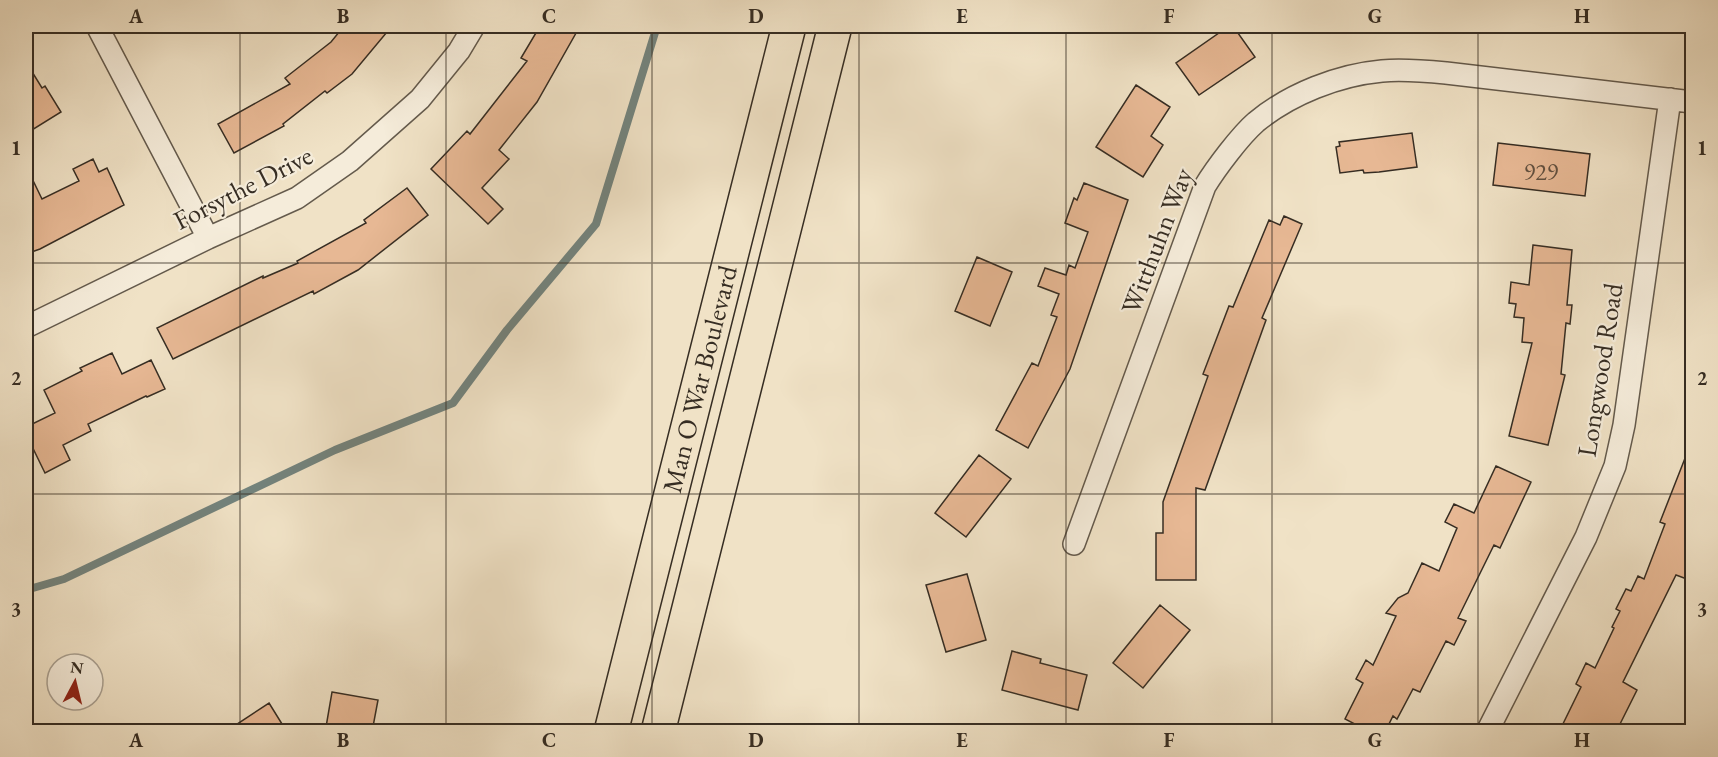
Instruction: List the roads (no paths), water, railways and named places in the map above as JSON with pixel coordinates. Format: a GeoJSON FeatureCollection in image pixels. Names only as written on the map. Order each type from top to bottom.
{"type":"FeatureCollection","features":[{"type":"Feature","properties":{"kind":"main road","name":"Man O War Boulevard"},"geometry":{"type":"LineString","coordinates":[[611,732],[789,26]]}},
{"type":"Feature","properties":{"kind":"main road","name":"Man O War Boulevard"},"geometry":{"type":"LineString","coordinates":[[658,732],[835,26]]}},
{"type":"Feature","properties":{"kind":"street"},"geometry":{"type":"LineString","coordinates":[[97,26],[208,238]]}},
{"type":"Feature","properties":{"kind":"street","name":"Forsythe Drive"},"geometry":{"type":"LineString","coordinates":[[26,327],[208,238],[297,198],[350,161],[420,99],[459,51],[474,26]]}},
{"type":"Feature","properties":{"kind":"street","name":"Witthuhn Way"},"geometry":{"type":"LineString","coordinates":[[1074,544],[1205,186],[1215,169],[1255,123],[1309,91],[1343,78],[1382,71],[1415,70],[1446,73],[1692,102]]}},
{"type":"Feature","properties":{"kind":"street","name":"Longwood Road"},"geometry":{"type":"LineString","coordinates":[[1486,732],[1586,537],[1615,466],[1624,425],[1670,99]]}},
{"type":"Feature","properties":{"kind":"waterway"},"geometry":{"type":"LineString","coordinates":[[26,590],[64,579],[335,450],[453,403],[507,330],[596,224],[657,26]]}}]}
